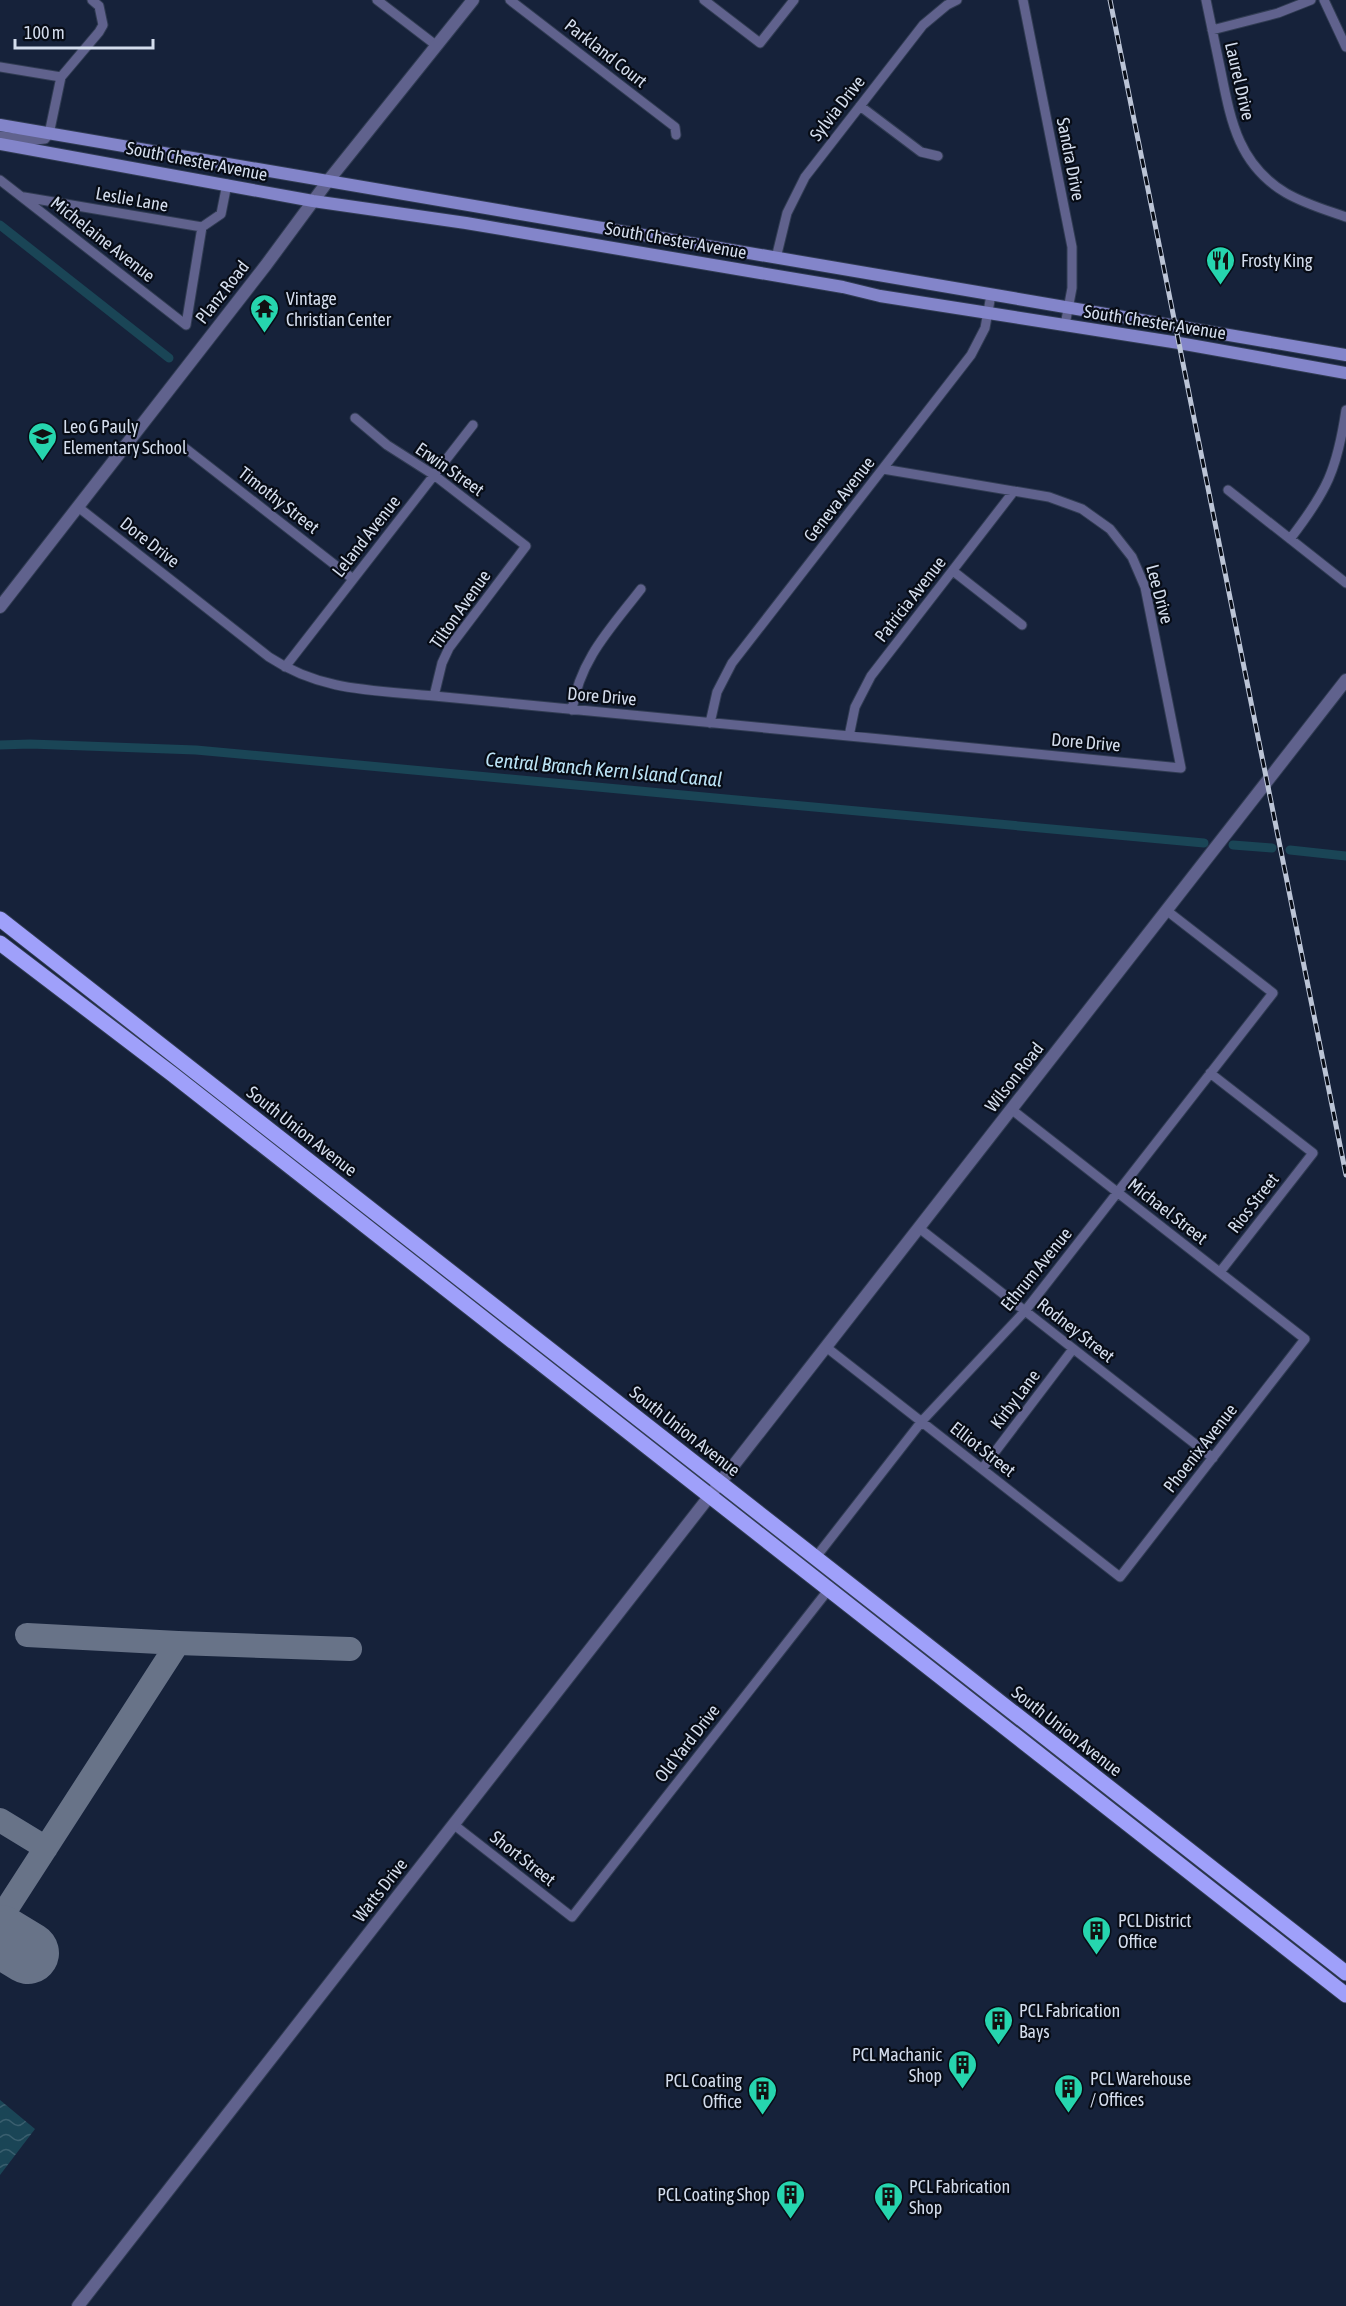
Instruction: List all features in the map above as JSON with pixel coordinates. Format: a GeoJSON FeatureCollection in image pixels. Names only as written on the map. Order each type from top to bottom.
{"type":"FeatureCollection","features":[{"type":"Feature","properties":{"kind":"main road","name":"South Chester Avenue"},"geometry":{"type":"LineString","coordinates":[[0,125],[1346,355]]}},
{"type":"Feature","properties":{"kind":"main road","name":"South Chester Avenue"},"geometry":{"type":"LineString","coordinates":[[0,144],[313,201],[466,223],[832,285],[880,296],[988,312],[1346,373]]}},
{"type":"Feature","properties":{"kind":"main road","name":"South Union Avenue"},"geometry":{"type":"LineString","coordinates":[[0,919],[1346,1973]]}},
{"type":"Feature","properties":{"kind":"main road","name":"South Union Avenue"},"geometry":{"type":"LineString","coordinates":[[0,943],[172,1074],[1346,1995]]}},
{"type":"Feature","properties":{"kind":"main road"},"geometry":{"type":"LineString","coordinates":[[62,989],[72,975]]}},
{"type":"Feature","properties":{"kind":"main road"},"geometry":{"type":"LineString","coordinates":[[172,1074],[187,1078],[234,1113],[257,1120]]}},
{"type":"Feature","properties":{"kind":"main road"},"geometry":{"type":"LineString","coordinates":[[275,1155],[282,1152],[287,1154],[339,1195],[351,1194]]}},
{"type":"Feature","properties":{"kind":"main road"},"geometry":{"type":"LineString","coordinates":[[487,1321],[498,1308]]}},
{"type":"Feature","properties":{"kind":"main road"},"geometry":{"type":"LineString","coordinates":[[979,1707],[995,1708],[1051,1751],[1062,1751]]}},
{"type":"Feature","properties":{"kind":"main road"},"geometry":{"type":"LineString","coordinates":[[1057,1768],[1067,1765],[1114,1802],[1127,1803]]}},
{"type":"Feature","properties":{"kind":"main road"},"geometry":{"type":"LineString","coordinates":[[1132,1827],[1160,1838],[1182,1854],[1193,1853]]}},
{"type":"Feature","properties":{"kind":"main road"},"geometry":{"type":"LineString","coordinates":[[1202,1882],[1214,1882],[1223,1886],[1271,1924],[1277,1926],[1281,1922]]}},
{"type":"Feature","properties":{"kind":"main road"},"geometry":{"type":"LineString","coordinates":[[1285,1946],[1305,1954],[1346,1984]]}},
{"type":"Feature","properties":{"kind":"street"},"geometry":{"type":"LineString","coordinates":[[0,136],[35,141],[45,139],[49,134],[61,77],[103,25],[99,6],[92,0]]}},
{"type":"Feature","properties":{"kind":"street"},"geometry":{"type":"LineString","coordinates":[[377,0],[436,46]]}},
{"type":"Feature","properties":{"kind":"street","name":"Planz Road"},"geometry":{"type":"LineString","coordinates":[[0,607],[266,265],[328,181],[473,0]]}},
{"type":"Feature","properties":{"kind":"street","name":"Parkland Court"},"geometry":{"type":"LineString","coordinates":[[510,0],[675,127],[676,135]]}},
{"type":"Feature","properties":{"kind":"street"},"geometry":{"type":"LineString","coordinates":[[704,0],[760,43],[794,0]]}},
{"type":"Feature","properties":{"kind":"street","name":"Sylvia Drive"},"geometry":{"type":"LineString","coordinates":[[776,258],[787,213],[805,177],[923,25],[946,5],[957,0]]}},
{"type":"Feature","properties":{"kind":"street","name":"Sandra Drive"},"geometry":{"type":"LineString","coordinates":[[1023,0],[1072,248],[1073,278],[1065,325]]}},
{"type":"Feature","properties":{"kind":"street","name":"Laurel Drive"},"geometry":{"type":"LineString","coordinates":[[1206,0],[1229,115],[1242,147],[1262,173],[1286,192],[1301,201],[1346,217]]}},
{"type":"Feature","properties":{"kind":"street"},"geometry":{"type":"LineString","coordinates":[[1212,30],[1278,13],[1311,0]]}},
{"type":"Feature","properties":{"kind":"street"},"geometry":{"type":"LineString","coordinates":[[1324,0],[1346,47]]}},
{"type":"Feature","properties":{"kind":"street"},"geometry":{"type":"LineString","coordinates":[[0,67],[61,77]]}},
{"type":"Feature","properties":{"kind":"street"},"geometry":{"type":"LineString","coordinates":[[860,106],[921,152],[938,156]]}},
{"type":"Feature","properties":{"kind":"street","name":"Michelaine Avenue"},"geometry":{"type":"LineString","coordinates":[[0,180],[186,325],[202,228]]}},
{"type":"Feature","properties":{"kind":"street"},"geometry":{"type":"LineString","coordinates":[[202,228],[221,214],[227,184]]}},
{"type":"Feature","properties":{"kind":"street","name":"Leslie Lane"},"geometry":{"type":"LineString","coordinates":[[21,197],[202,228]]}},
{"type":"Feature","properties":{"kind":"street","name":"Geneva Avenue"},"geometry":{"type":"LineString","coordinates":[[710,723],[717,692],[732,663],[971,355],[985,328],[991,295]]}},
{"type":"Feature","properties":{"kind":"street"},"geometry":{"type":"LineString","coordinates":[[1290,539],[1314,508],[1332,475],[1346,410]]}},
{"type":"Feature","properties":{"kind":"street","name":"Erwin Street"},"geometry":{"type":"LineString","coordinates":[[355,418],[387,445],[434,475],[526,546]]}},
{"type":"Feature","properties":{"kind":"street","name":"Leland Avenue"},"geometry":{"type":"LineString","coordinates":[[285,667],[473,425]]}},
{"type":"Feature","properties":{"kind":"street","name":"Timothy Street"},"geometry":{"type":"LineString","coordinates":[[185,447],[353,579]]}},
{"type":"Feature","properties":{"kind":"street","name":"Lee Drive"},"geometry":{"type":"LineString","coordinates":[[883,469],[1049,497],[1082,509],[1110,530],[1132,557],[1145,587],[1181,768]]}},
{"type":"Feature","properties":{"kind":"street"},"geometry":{"type":"LineString","coordinates":[[1228,490],[1346,583]]}},
{"type":"Feature","properties":{"kind":"street","name":"Patricia Avenue"},"geometry":{"type":"LineString","coordinates":[[849,736],[855,707],[871,676],[1014,491]]}},
{"type":"Feature","properties":{"kind":"street","name":"Dore Drive"},"geometry":{"type":"LineString","coordinates":[[78,507],[285,667],[305,677],[339,687],[1181,768]]}},
{"type":"Feature","properties":{"kind":"street","name":"Tilton Avenue"},"geometry":{"type":"LineString","coordinates":[[434,696],[442,663],[449,648],[526,546]]}},
{"type":"Feature","properties":{"kind":"street"},"geometry":{"type":"LineString","coordinates":[[952,571],[1022,625]]}},
{"type":"Feature","properties":{"kind":"street"},"geometry":{"type":"LineString","coordinates":[[572,710],[575,691],[588,659],[641,589]]}},
{"type":"Feature","properties":{"kind":"street","name":"Wilson Road"},"geometry":{"type":"LineString","coordinates":[[710,1496],[1346,680]]}},
{"type":"Feature","properties":{"kind":"street","name":"Ethrum Avenue"},"geometry":{"type":"LineString","coordinates":[[816,1557],[922,1421],[1025,1311],[1273,993],[1166,910]]}},
{"type":"Feature","properties":{"kind":"street","name":"Rios Street"},"geometry":{"type":"LineString","coordinates":[[1210,1073],[1313,1153],[1220,1272]]}},
{"type":"Feature","properties":{"kind":"street","name":"Michael Street"},"geometry":{"type":"LineString","coordinates":[[1011,1109],[1305,1339]]}},
{"type":"Feature","properties":{"kind":"street","name":"Rodney Street"},"geometry":{"type":"LineString","coordinates":[[919,1228],[1213,1458]]}},
{"type":"Feature","properties":{"kind":"street","name":"Phoenix Avenue"},"geometry":{"type":"LineString","coordinates":[[1120,1577],[1305,1339]]}},
{"type":"Feature","properties":{"kind":"street","name":"Elliot Street"},"geometry":{"type":"LineString","coordinates":[[826,1347],[1120,1577]]}},
{"type":"Feature","properties":{"kind":"street","name":"Kirby Lane"},"geometry":{"type":"LineString","coordinates":[[982,1469],[1073,1349]]}},
{"type":"Feature","properties":{"kind":"street","name":"Watts Drive"},"geometry":{"type":"LineString","coordinates":[[78,2306],[710,1496]]}},
{"type":"Feature","properties":{"kind":"street","name":"Old Yard Drive"},"geometry":{"type":"LineString","coordinates":[[572,1917],[829,1589]]}},
{"type":"Feature","properties":{"kind":"street","name":"Short Street"},"geometry":{"type":"LineString","coordinates":[[453,1824],[572,1917]]}},
{"type":"Feature","properties":{"kind":"water"},"geometry":{"type":"Polygon","coordinates":[[[0,2100],[35,2129],[0,2175],[0,2100]]]}},
{"type":"Feature","properties":{"kind":"waterway"},"geometry":{"type":"LineString","coordinates":[[0,225],[169,358]]}},
{"type":"Feature","properties":{"kind":"waterway","name":"Central Branch Kern Island Canal"},"geometry":{"type":"LineString","coordinates":[[0,745],[196,750],[1204,843]]}},
{"type":"Feature","properties":{"kind":"waterway","name":"Central Branch Kern Island Canal"},"geometry":{"type":"LineString","coordinates":[[1233,845],[1272,848]]}},
{"type":"Feature","properties":{"kind":"waterway","name":"Central Branch Kern Island Canal"},"geometry":{"type":"LineString","coordinates":[[1290,850],[1346,856]]}},
{"type":"Feature","properties":{"kind":"taxiway"},"geometry":{"type":"LineString","coordinates":[[27,1635],[350,1649]]}},
{"type":"Feature","properties":{"kind":"taxiway"},"geometry":{"type":"LineString","coordinates":[[0,1919],[178,1643]]}},
{"type":"Feature","properties":{"kind":"taxiway"},"geometry":{"type":"LineString","coordinates":[[0,1820],[46,1848]]}},
{"type":"Feature","properties":{"kind":"runway"},"geometry":{"type":"LineString","coordinates":[[0,1936],[28,1953]]}},
{"type":"Feature","properties":{"kind":"railway"},"geometry":{"type":"LineString","coordinates":[[1110,0],[1346,1175]]}},
{"type":"Feature","properties":{"kind":"place","name":"Frosty King"},"geometry":{"type":"Point","coordinates":[1220,286]}},
{"type":"Feature","properties":{"kind":"place","name":"Vintage Christian Center"},"geometry":{"type":"Point","coordinates":[265,334]}},
{"type":"Feature","properties":{"kind":"place","name":"Leo G Pauly Elementary School"},"geometry":{"type":"Point","coordinates":[42,462]}},
{"type":"Feature","properties":{"kind":"place","name":"PCL District Office"},"geometry":{"type":"Point","coordinates":[1097,1956]}},
{"type":"Feature","properties":{"kind":"place","name":"PCL Fabrication Bays"},"geometry":{"type":"Point","coordinates":[998,2046]}},
{"type":"Feature","properties":{"kind":"place","name":"PCL Machanic Shop"},"geometry":{"type":"Point","coordinates":[963,2090]}},
{"type":"Feature","properties":{"kind":"place","name":"PCL Warehouse / Offices"},"geometry":{"type":"Point","coordinates":[1069,2114]}},
{"type":"Feature","properties":{"kind":"place","name":"PCL Coating Office"},"geometry":{"type":"Point","coordinates":[763,2116]}},
{"type":"Feature","properties":{"kind":"place","name":"PCL Coating Shop"},"geometry":{"type":"Point","coordinates":[791,2220]}},
{"type":"Feature","properties":{"kind":"place","name":"PCL Fabrication Shop"},"geometry":{"type":"Point","coordinates":[888,2222]}}]}
